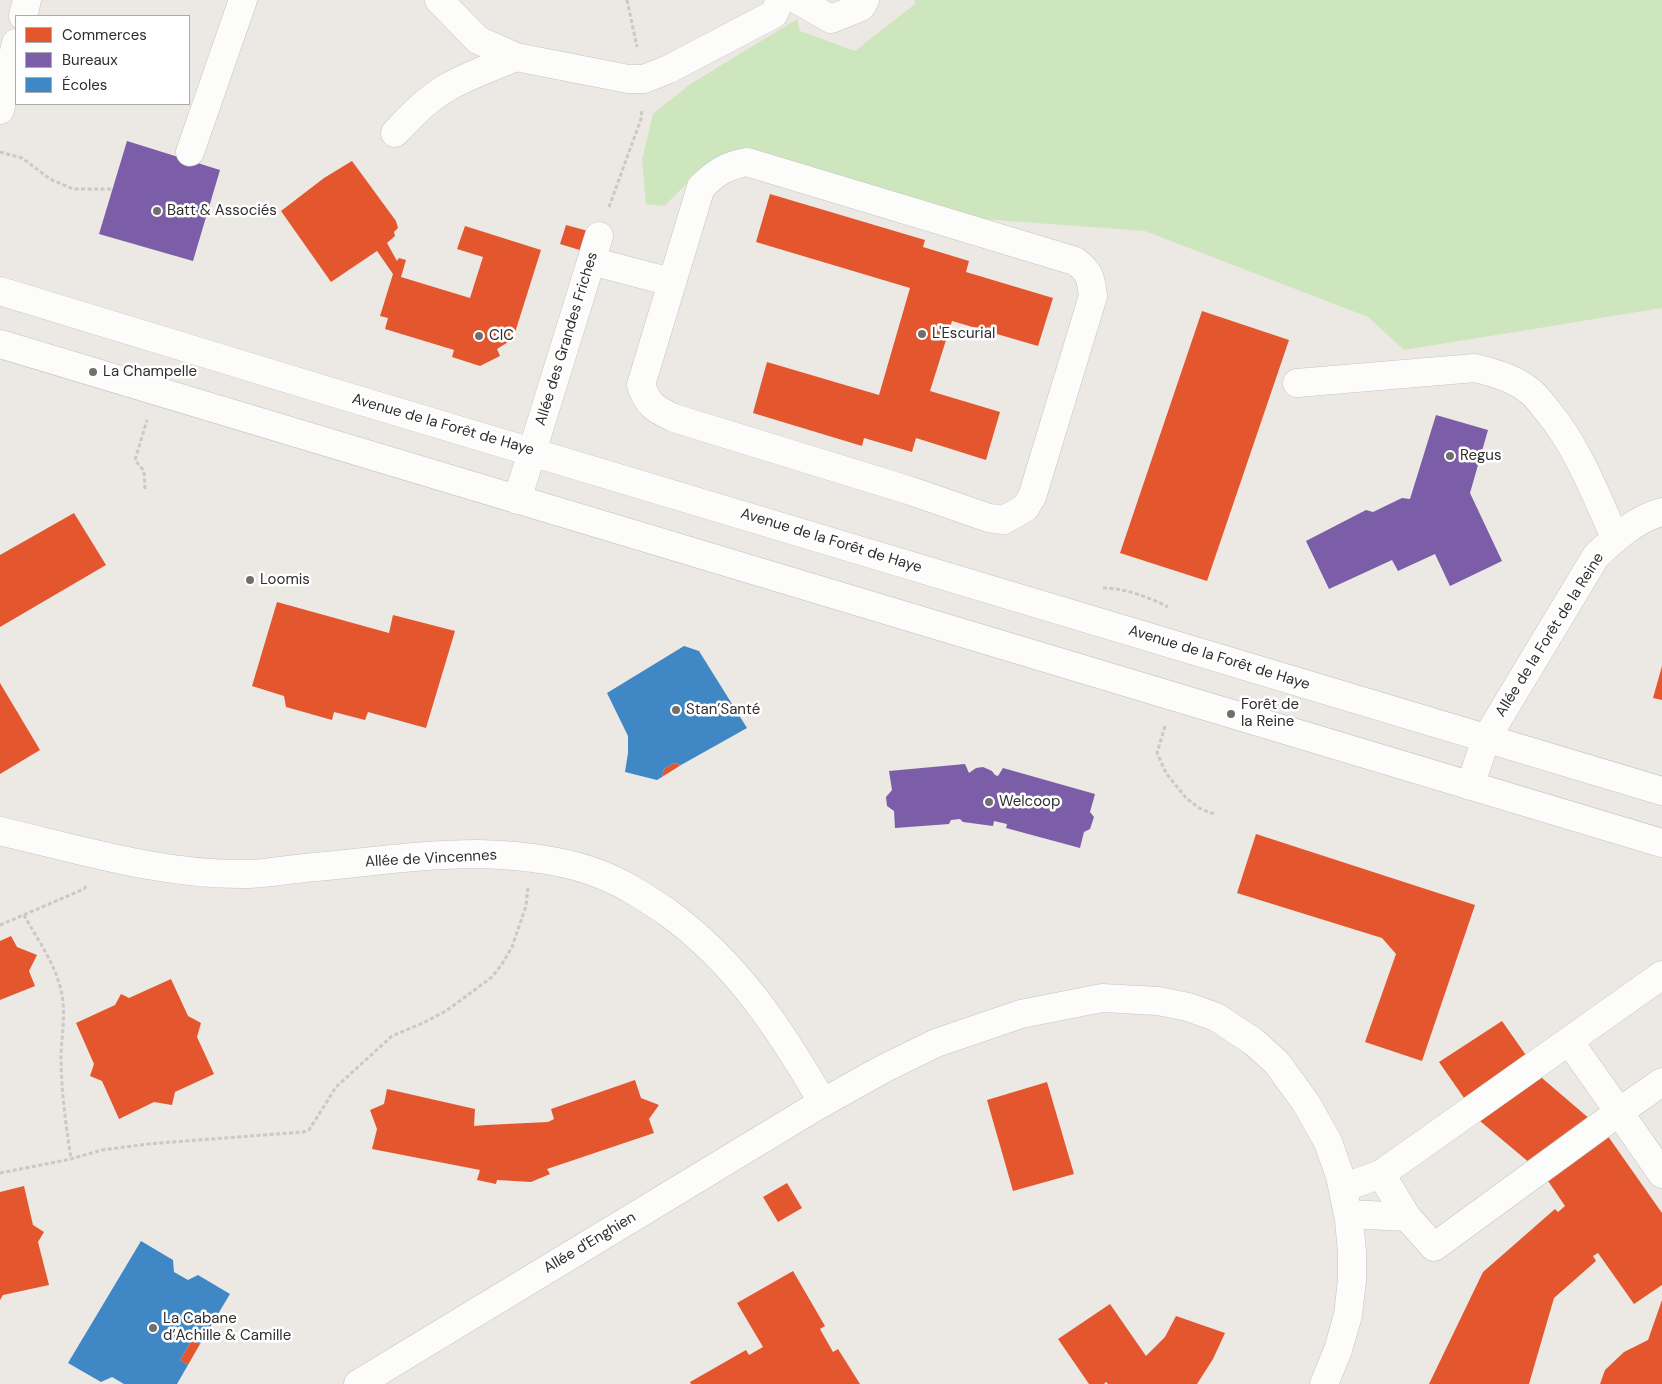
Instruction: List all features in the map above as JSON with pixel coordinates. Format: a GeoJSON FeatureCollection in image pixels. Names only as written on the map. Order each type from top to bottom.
{"type":"FeatureCollection","features":[{"type":"Feature","properties":{"kind":"street"},"geometry":{"type":"LineString","coordinates":[[23,15],[27,0]]}},
{"type":"Feature","properties":{"kind":"street"},"geometry":{"type":"LineString","coordinates":[[190,152],[243,0]]}},
{"type":"Feature","properties":{"kind":"street"},"geometry":{"type":"LineString","coordinates":[[439,0],[478,40],[516,57],[628,79],[644,79],[669,69],[774,14],[780,0]]}},
{"type":"Feature","properties":{"kind":"street"},"geometry":{"type":"LineString","coordinates":[[798,0],[830,19],[861,6],[865,0]]}},
{"type":"Feature","properties":{"kind":"street"},"geometry":{"type":"LineString","coordinates":[[0,110],[15,47]]}},
{"type":"Feature","properties":{"kind":"street"},"geometry":{"type":"LineString","coordinates":[[395,133],[429,100],[448,87],[516,57]]}},
{"type":"Feature","properties":{"kind":"street"},"geometry":{"type":"LineString","coordinates":[[747,162],[1074,261],[1085,269],[1091,279],[1093,296],[1032,497],[1025,508],[1004,520],[989,518],[908,490],[674,418],[657,410],[646,399],[642,385],[671,282],[701,187],[715,174],[730,165],[747,162]]}},
{"type":"Feature","properties":{"kind":"street"},"geometry":{"type":"LineString","coordinates":[[595,249],[671,282]]}},
{"type":"Feature","properties":{"kind":"street","name":"Allée des Grandes Friches"},"geometry":{"type":"LineString","coordinates":[[517,500],[595,249]]}},
{"type":"Feature","properties":{"kind":"street","name":"Avenue de la Forêt de Haye"},"geometry":{"type":"LineString","coordinates":[[0,291],[1662,791]]}},
{"type":"Feature","properties":{"kind":"street"},"geometry":{"type":"LineString","coordinates":[[0,344],[1662,844]]}},
{"type":"Feature","properties":{"kind":"street"},"geometry":{"type":"LineString","coordinates":[[1297,383],[1475,368],[1495,373],[1514,381],[1532,392],[1575,449],[1615,538]]}},
{"type":"Feature","properties":{"kind":"street","name":"Allée de la Forêt de la Reine"},"geometry":{"type":"LineString","coordinates":[[1470,786],[1486,739],[1596,556],[1615,538],[1636,523],[1662,512]]}},
{"type":"Feature","properties":{"kind":"street","name":"Allée de Vincennes"},"geometry":{"type":"LineString","coordinates":[[0,831],[138,863],[190,871],[243,874],[412,858],[477,854],[532,858],[570,865],[602,875],[650,900],[682,924],[723,962],[765,1010],[796,1056],[823,1103]]}},
{"type":"Feature","properties":{"kind":"street"},"geometry":{"type":"LineString","coordinates":[[1343,1188],[1381,1174],[1662,975]]}},
{"type":"Feature","properties":{"kind":"street","name":"Allée d'Enghien"},"geometry":{"type":"LineString","coordinates":[[358,1384],[823,1103],[936,1043],[1021,1014],[1102,998],[1158,1001],[1188,1007],[1216,1017],[1254,1042],[1277,1062],[1306,1103],[1328,1142],[1340,1176],[1348,1214],[1352,1269],[1348,1315],[1338,1350],[1324,1384]]}},
{"type":"Feature","properties":{"kind":"street"},"geometry":{"type":"LineString","coordinates":[[1569,1041],[1662,1174]]}},
{"type":"Feature","properties":{"kind":"street"},"geometry":{"type":"LineString","coordinates":[[1381,1174],[1407,1217],[1434,1247],[1662,1082]]}},
{"type":"Feature","properties":{"kind":"street"},"geometry":{"type":"LineString","coordinates":[[1348,1214],[1407,1217]]}},
{"type":"Feature","properties":{"kind":"path"},"geometry":{"type":"LineString","coordinates":[[627,0],[644,79]]}},
{"type":"Feature","properties":{"kind":"path"},"geometry":{"type":"LineString","coordinates":[[595,249],[642,119]]}},
{"type":"Feature","properties":{"kind":"path"},"geometry":{"type":"LineString","coordinates":[[0,152],[22,158],[50,179],[73,189],[113,189]]}},
{"type":"Feature","properties":{"kind":"path"},"geometry":{"type":"LineString","coordinates":[[145,489],[144,471],[135,460],[156,391]]}},
{"type":"Feature","properties":{"kind":"path"},"geometry":{"type":"LineString","coordinates":[[1175,697],[1157,753],[1160,763],[1174,785],[1186,798],[1199,808],[1214,814]]}},
{"type":"Feature","properties":{"kind":"path"},"geometry":{"type":"LineString","coordinates":[[0,925],[84,889],[89,882],[98,854]]}},
{"type":"Feature","properties":{"kind":"path"},"geometry":{"type":"LineString","coordinates":[[0,1173],[71,1159],[102,1150],[148,1144],[309,1130],[336,1086],[392,1036],[424,1023],[446,1011],[492,977],[512,947],[526,906],[532,858]]}},
{"type":"Feature","properties":{"kind":"path"},"geometry":{"type":"LineString","coordinates":[[24,915],[55,972],[62,996],[64,1020],[61,1055],[71,1159]]}},
{"type":"Feature","properties":{"kind":"green space"},"geometry":{"type":"Polygon","coordinates":[[[914,0],[1662,0],[1662,308],[1404,350],[1368,317],[1145,231],[969,218],[767,154],[708,163],[664,206],[646,204],[642,160],[653,114],[689,85],[797,19],[800,31],[855,51],[915,4],[914,0]]]}},
{"type":"Feature","properties":{"kind":"building: Commerces"},"geometry":{"type":"Polygon","coordinates":[[[352,161],[396,221],[398,228],[394,232],[395,236],[387,243],[397,261],[399,258],[406,260],[401,277],[470,298],[483,257],[457,249],[465,226],[541,250],[513,339],[497,349],[500,356],[480,366],[452,357],[454,350],[385,329],[388,318],[380,316],[393,274],[377,251],[331,282],[281,211],[324,178],[352,161]]]}},
{"type":"Feature","properties":{"kind":"building: Commerces","name":"L'Escurial"},"geometry":{"type":"Polygon","coordinates":[[[770,194],[925,240],[923,247],[969,261],[966,272],[1053,298],[1038,346],[952,321],[930,391],[1000,412],[986,460],[916,438],[912,452],[864,438],[862,446],[753,413],[767,362],[879,395],[910,288],[756,242],[770,194]]]}},
{"type":"Feature","properties":{"kind":"building: Commerces"},"geometry":{"type":"Polygon","coordinates":[[[566,225],[588,231],[583,251],[560,244],[566,225]]]}},
{"type":"Feature","properties":{"kind":"building: Commerces"},"geometry":{"type":"Polygon","coordinates":[[[1202,311],[1289,340],[1207,581],[1120,553],[1202,311]]]}},
{"type":"Feature","properties":{"kind":"building: Commerces"},"geometry":{"type":"Polygon","coordinates":[[[74,513],[106,565],[0,627],[0,555],[74,513]]]}},
{"type":"Feature","properties":{"kind":"building: Commerces"},"geometry":{"type":"Polygon","coordinates":[[[277,602],[389,633],[393,615],[455,631],[426,728],[368,712],[365,720],[334,712],[332,720],[286,707],[284,696],[252,686],[277,602]]]}},
{"type":"Feature","properties":{"kind":"building: Commerces"},"geometry":{"type":"Polygon","coordinates":[[[1662,666],[1662,700],[1653,698],[1662,666]]]}},
{"type":"Feature","properties":{"kind":"building: Commerces"},"geometry":{"type":"Polygon","coordinates":[[[0,683],[40,750],[0,774],[0,683]]]}},
{"type":"Feature","properties":{"kind":"building: Commerces"},"geometry":{"type":"Polygon","coordinates":[[[674,763],[681,765],[662,777],[664,769],[674,763]]]}},
{"type":"Feature","properties":{"kind":"building: Commerces"},"geometry":{"type":"Polygon","coordinates":[[[1256,834],[1475,905],[1422,1061],[1365,1042],[1396,954],[1382,938],[1237,893],[1256,834]]]}},
{"type":"Feature","properties":{"kind":"building: Commerces"},"geometry":{"type":"Polygon","coordinates":[[[11,936],[17,947],[37,955],[29,971],[35,986],[0,1000],[0,941],[11,936]]]}},
{"type":"Feature","properties":{"kind":"building: Commerces"},"geometry":{"type":"Polygon","coordinates":[[[171,979],[188,1016],[201,1023],[197,1037],[214,1074],[175,1092],[172,1105],[154,1102],[119,1119],[102,1081],[90,1076],[94,1064],[76,1023],[115,1005],[121,994],[129,998],[171,979]]]}},
{"type":"Feature","properties":{"kind":"building: Commerces"},"geometry":{"type":"Polygon","coordinates":[[[1502,1021],[1542,1078],[1605,1132],[1662,1213],[1662,1285],[1634,1304],[1598,1253],[1593,1256],[1596,1261],[1554,1298],[1529,1384],[1429,1384],[1483,1272],[1555,1209],[1558,1212],[1565,1206],[1544,1175],[1480,1121],[1439,1062],[1502,1021]]]}},
{"type":"Feature","properties":{"kind":"building: Commerces"},"geometry":{"type":"Polygon","coordinates":[[[635,1080],[641,1098],[659,1105],[649,1119],[654,1133],[547,1169],[550,1174],[531,1182],[497,1180],[496,1184],[477,1180],[480,1170],[372,1149],[377,1129],[370,1110],[384,1104],[387,1089],[475,1109],[474,1126],[548,1122],[554,1119],[551,1109],[635,1080]]]}},
{"type":"Feature","properties":{"kind":"building: Commerces"},"geometry":{"type":"Polygon","coordinates":[[[1047,1082],[1074,1174],[1013,1191],[987,1100],[1047,1082]]]}},
{"type":"Feature","properties":{"kind":"building: Commerces"},"geometry":{"type":"Polygon","coordinates":[[[787,1183],[802,1208],[778,1222],[763,1197],[787,1183]]]}},
{"type":"Feature","properties":{"kind":"building: Commerces"},"geometry":{"type":"Polygon","coordinates":[[[24,1186],[33,1225],[44,1232],[38,1242],[49,1285],[3,1295],[0,1300],[0,1192],[24,1186]]]}},
{"type":"Feature","properties":{"kind":"building: Commerces"},"geometry":{"type":"Polygon","coordinates":[[[793,1271],[825,1326],[820,1329],[833,1352],[838,1349],[860,1384],[691,1384],[690,1382],[746,1350],[749,1355],[763,1347],[737,1303],[793,1271]]]}},
{"type":"Feature","properties":{"kind":"building: Commerces"},"geometry":{"type":"Polygon","coordinates":[[[1662,1300],[1662,1384],[1600,1384],[1605,1370],[1624,1352],[1648,1340],[1662,1300]]]}},
{"type":"Feature","properties":{"kind":"building: Commerces"},"geometry":{"type":"Polygon","coordinates":[[[1110,1304],[1146,1356],[1165,1337],[1176,1316],[1225,1333],[1213,1359],[1197,1384],[1108,1384],[1106,1382],[1104,1384],[1089,1384],[1058,1339],[1110,1304]]]}},
{"type":"Feature","properties":{"kind":"building: Commerces"},"geometry":{"type":"Polygon","coordinates":[[[192,1340],[200,1344],[188,1365],[180,1360],[192,1340]]]}},
{"type":"Feature","properties":{"kind":"building: Bureaux","name":"Batt & Associés"},"geometry":{"type":"Polygon","coordinates":[[[127,141],[220,170],[193,261],[99,234],[127,141]]]}},
{"type":"Feature","properties":{"kind":"building: Bureaux"},"geometry":{"type":"Polygon","coordinates":[[[1436,415],[1488,430],[1470,493],[1502,561],[1450,586],[1435,554],[1398,571],[1392,560],[1329,589],[1306,541],[1366,510],[1373,512],[1402,498],[1410,499],[1436,415]]]}},
{"type":"Feature","properties":{"kind":"building: Bureaux","name":"Welcoop"},"geometry":{"type":"Polygon","coordinates":[[[965,764],[969,773],[976,768],[983,767],[998,776],[1003,768],[1095,794],[1090,812],[1094,817],[1090,829],[1084,832],[1080,848],[1006,828],[1007,824],[994,821],[993,826],[963,822],[960,819],[951,820],[949,824],[895,828],[894,811],[887,806],[886,797],[892,790],[889,771],[965,764]]]}},
{"type":"Feature","properties":{"kind":"building: Écoles","name":"Stan’Santé"},"geometry":{"type":"Polygon","coordinates":[[[684,646],[699,651],[747,728],[681,765],[674,763],[664,769],[662,777],[657,780],[625,772],[628,736],[607,693],[684,646]]]}},
{"type":"Feature","properties":{"kind":"building: Écoles"},"geometry":{"type":"Polygon","coordinates":[[[141,1241],[173,1260],[174,1272],[188,1280],[198,1275],[230,1294],[200,1344],[192,1340],[180,1360],[188,1365],[177,1384],[124,1384],[112,1377],[101,1382],[68,1363],[141,1241]]]}},
{"type":"Feature","properties":{"kind":"place","name":"Batt & Associés"},"geometry":{"type":"Point","coordinates":[157,211]}},
{"type":"Feature","properties":{"kind":"place","name":"L'Escurial"},"geometry":{"type":"Point","coordinates":[922,334]}},
{"type":"Feature","properties":{"kind":"place","name":"CIC"},"geometry":{"type":"Point","coordinates":[479,336]}},
{"type":"Feature","properties":{"kind":"place","name":"La Champelle"},"geometry":{"type":"Point","coordinates":[93,372]}},
{"type":"Feature","properties":{"kind":"place","name":"Regus"},"geometry":{"type":"Point","coordinates":[1450,456]}},
{"type":"Feature","properties":{"kind":"place","name":"Loomis"},"geometry":{"type":"Point","coordinates":[250,580]}},
{"type":"Feature","properties":{"kind":"place","name":"Stan’Santé"},"geometry":{"type":"Point","coordinates":[676,710]}},
{"type":"Feature","properties":{"kind":"place","name":"Forêt de la Reine"},"geometry":{"type":"Point","coordinates":[1231,714]}},
{"type":"Feature","properties":{"kind":"place","name":"Welcoop"},"geometry":{"type":"Point","coordinates":[989,802]}},
{"type":"Feature","properties":{"kind":"place","name":"La Cabane d’Achille & Camille"},"geometry":{"type":"Point","coordinates":[153,1328]}}]}
